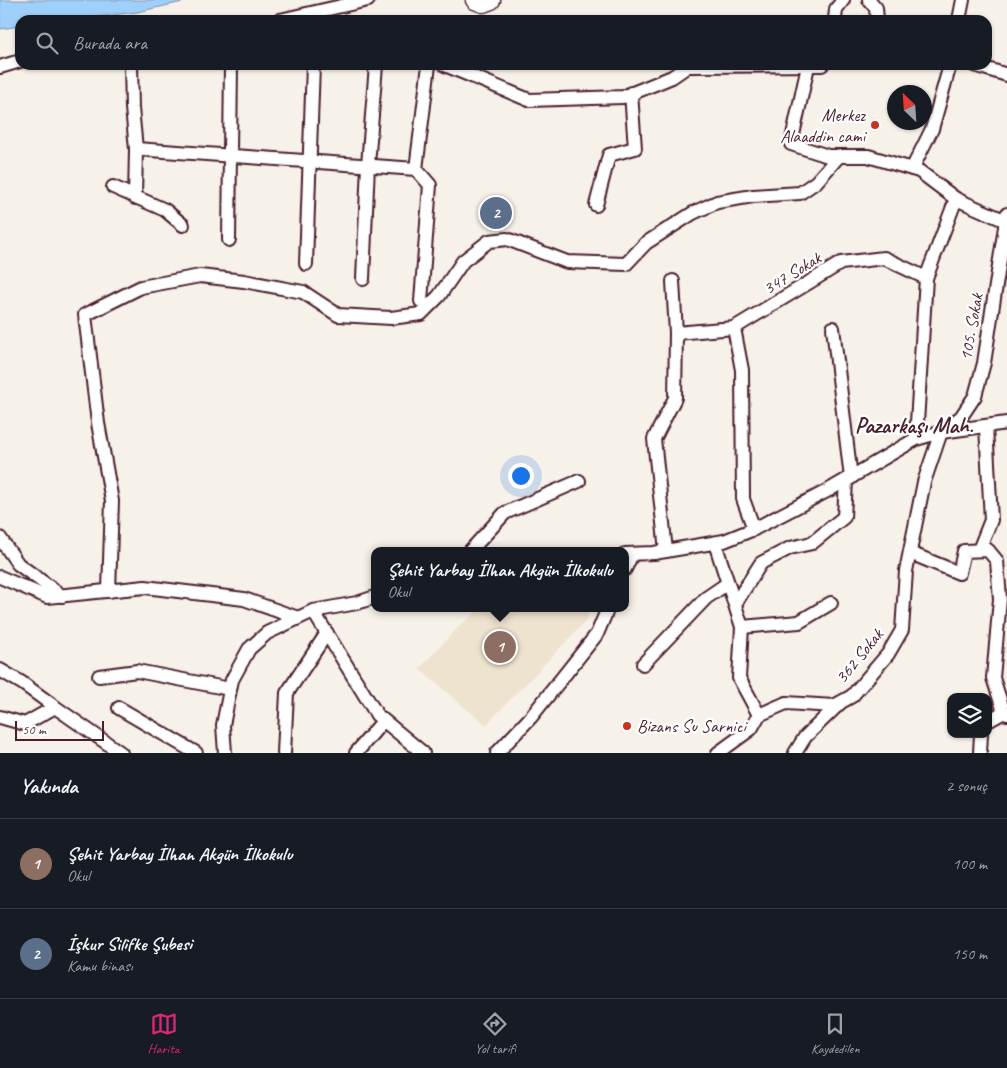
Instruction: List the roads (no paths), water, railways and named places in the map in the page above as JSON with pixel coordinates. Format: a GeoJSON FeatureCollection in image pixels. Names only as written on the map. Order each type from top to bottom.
{"type":"FeatureCollection","features":[{"type":"Feature","properties":{"kind":"main road"},"geometry":{"type":"LineString","coordinates":[[475,0],[482,3],[491,0]]}},
{"type":"Feature","properties":{"kind":"street"},"geometry":{"type":"LineString","coordinates":[[305,15],[368,0]]}},
{"type":"Feature","properties":{"kind":"street"},"geometry":{"type":"LineString","coordinates":[[869,0],[876,8],[877,15]]}},
{"type":"Feature","properties":{"kind":"street"},"geometry":{"type":"LineString","coordinates":[[960,15],[963,0]]}},
{"type":"Feature","properties":{"kind":"street"},"geometry":{"type":"LineString","coordinates":[[836,15],[839,2]]}},
{"type":"Feature","properties":{"kind":"street"},"geometry":{"type":"LineString","coordinates":[[0,67],[15,62]]}},
{"type":"Feature","properties":{"kind":"street"},"geometry":{"type":"LineString","coordinates":[[131,70],[136,149],[135,198]]}},
{"type":"Feature","properties":{"kind":"street"},"geometry":{"type":"LineString","coordinates":[[229,240],[231,70]]}},
{"type":"Feature","properties":{"kind":"street"},"geometry":{"type":"LineString","coordinates":[[306,264],[312,70]]}},
{"type":"Feature","properties":{"kind":"street"},"geometry":{"type":"LineString","coordinates":[[362,279],[376,70]]}},
{"type":"Feature","properties":{"kind":"street"},"geometry":{"type":"LineString","coordinates":[[416,169],[428,70]]}},
{"type":"Feature","properties":{"kind":"street"},"geometry":{"type":"LineString","coordinates":[[457,70],[529,100],[623,97],[672,77],[678,70]]}},
{"type":"Feature","properties":{"kind":"street"},"geometry":{"type":"LineString","coordinates":[[814,70],[791,144],[828,156],[868,156],[918,171],[956,199],[1007,217]]}},
{"type":"Feature","properties":{"kind":"street"},"geometry":{"type":"LineString","coordinates":[[912,169],[932,128],[949,70]]}},
{"type":"Feature","properties":{"kind":"street"},"geometry":{"type":"LineString","coordinates":[[990,70],[1007,75]]}},
{"type":"Feature","properties":{"kind":"street"},"geometry":{"type":"LineString","coordinates":[[596,205],[609,154],[635,148],[631,94]]}},
{"type":"Feature","properties":{"kind":"street"},"geometry":{"type":"LineString","coordinates":[[136,149],[416,169],[430,185],[421,301]]}},
{"type":"Feature","properties":{"kind":"street"},"geometry":{"type":"LineString","coordinates":[[109,591],[112,501],[98,423],[85,315],[141,288],[200,276],[244,281],[303,292],[338,315],[392,318],[421,314],[439,296],[463,261],[489,241],[506,239],[567,262],[626,264],[646,243],[693,213],[717,202],[752,196],[800,193],[816,182],[839,156]]}},
{"type":"Feature","properties":{"kind":"street"},"geometry":{"type":"LineString","coordinates":[[113,187],[165,210],[183,225]]}},
{"type":"Feature","properties":{"kind":"street"},"geometry":{"type":"LineString","coordinates":[[916,439],[926,278],[956,199]]}},
{"type":"Feature","properties":{"kind":"street","name":"105. Sokak"},"geometry":{"type":"LineString","coordinates":[[941,432],[962,417],[975,396],[984,363],[1007,217]]}},
{"type":"Feature","properties":{"kind":"street","name":"347 Sokak"},"geometry":{"type":"LineString","coordinates":[[676,333],[734,328],[841,263],[884,258],[926,278]]}},
{"type":"Feature","properties":{"kind":"street"},"geometry":{"type":"LineString","coordinates":[[666,551],[654,439],[674,398],[676,333],[673,281]]}},
{"type":"Feature","properties":{"kind":"street"},"geometry":{"type":"LineString","coordinates":[[734,328],[742,370],[742,499],[754,529]]}},
{"type":"Feature","properties":{"kind":"street"},"geometry":{"type":"LineString","coordinates":[[735,604],[761,563],[790,548],[812,543],[844,517],[848,479],[833,328]]}},
{"type":"Feature","properties":{"kind":"street"},"geometry":{"type":"LineString","coordinates":[[629,554],[666,551],[724,541],[754,529],[848,479],[916,439],[941,432],[1007,422]]}},
{"type":"Feature","properties":{"kind":"street"},"geometry":{"type":"LineString","coordinates":[[979,550],[991,520],[986,426]]}},
{"type":"Feature","properties":{"kind":"street","name":"362 Sokak"},"geometry":{"type":"LineString","coordinates":[[718,753],[751,729],[759,715],[786,703],[834,706],[852,696],[888,654],[902,630],[906,571],[924,482],[941,432]]}},
{"type":"Feature","properties":{"kind":"street"},"geometry":{"type":"LineString","coordinates":[[474,547],[505,513],[579,481]]}},
{"type":"Feature","properties":{"kind":"street"},"geometry":{"type":"LineString","coordinates":[[0,538],[18,564],[62,596]]}},
{"type":"Feature","properties":{"kind":"street"},"geometry":{"type":"LineString","coordinates":[[715,543],[742,627],[739,678],[759,715]]}},
{"type":"Feature","properties":{"kind":"street"},"geometry":{"type":"LineString","coordinates":[[910,553],[959,573],[964,550],[988,550],[997,561],[1000,600],[993,678],[1006,713],[992,718]]}},
{"type":"Feature","properties":{"kind":"street"},"geometry":{"type":"LineString","coordinates":[[0,577],[47,597],[145,587],[244,599],[298,618]]}},
{"type":"Feature","properties":{"kind":"street"},"geometry":{"type":"LineString","coordinates":[[643,664],[706,598],[728,583]]}},
{"type":"Feature","properties":{"kind":"street"},"geometry":{"type":"LineString","coordinates":[[225,753],[224,726],[232,680],[249,649],[267,633],[314,611],[357,603],[371,598]]}},
{"type":"Feature","properties":{"kind":"street"},"geometry":{"type":"LineString","coordinates":[[742,627],[799,622],[830,604]]}},
{"type":"Feature","properties":{"kind":"street"},"geometry":{"type":"LineString","coordinates":[[314,611],[377,715],[423,753]]}},
{"type":"Feature","properties":{"kind":"street"},"geometry":{"type":"LineString","coordinates":[[497,753],[530,717],[596,634],[606,612]]}},
{"type":"Feature","properties":{"kind":"street"},"geometry":{"type":"LineString","coordinates":[[284,753],[287,693],[327,633]]}},
{"type":"Feature","properties":{"kind":"street"},"geometry":{"type":"LineString","coordinates":[[0,670],[22,683],[121,753]]}},
{"type":"Feature","properties":{"kind":"street"},"geometry":{"type":"LineString","coordinates":[[99,676],[137,671],[230,689]]}},
{"type":"Feature","properties":{"kind":"street"},"geometry":{"type":"LineString","coordinates":[[795,753],[805,736],[842,701]]}},
{"type":"Feature","properties":{"kind":"street"},"geometry":{"type":"LineString","coordinates":[[0,717],[25,724],[55,707]]}},
{"type":"Feature","properties":{"kind":"street"},"geometry":{"type":"LineString","coordinates":[[119,708],[196,753]]}},
{"type":"Feature","properties":{"kind":"street"},"geometry":{"type":"LineString","coordinates":[[356,753],[384,721]]}},
{"type":"Feature","properties":{"kind":"street"},"geometry":{"type":"LineString","coordinates":[[980,753],[982,738]]}},
{"type":"Feature","properties":{"kind":"water"},"geometry":{"type":"Polygon","coordinates":[[[0,0],[192,0],[137,12],[112,15],[15,15],[15,27],[0,29],[0,0]]]}},
{"type":"Feature","properties":{"kind":"place","name":"Merkez Alaaddin cami"},"geometry":{"type":"Point","coordinates":[875,125]}},
{"type":"Feature","properties":{"kind":"place","name":"İşkur Silifke Şubesi"},"geometry":{"type":"Point","coordinates":[496,213]}},
{"type":"Feature","properties":{"kind":"place","name":"Şehit Yarbay İlhan Akgün İlkokulu"},"geometry":{"type":"Point","coordinates":[500,647]}},
{"type":"Feature","properties":{"kind":"place","name":"Bizans Su Sarnici"},"geometry":{"type":"Point","coordinates":[627,726]}},
{"type":"Feature","properties":{"kind":"district","name":"Pazarkaşı Mah."},"geometry":{"type":"Point","coordinates":[914,425]}}]}
